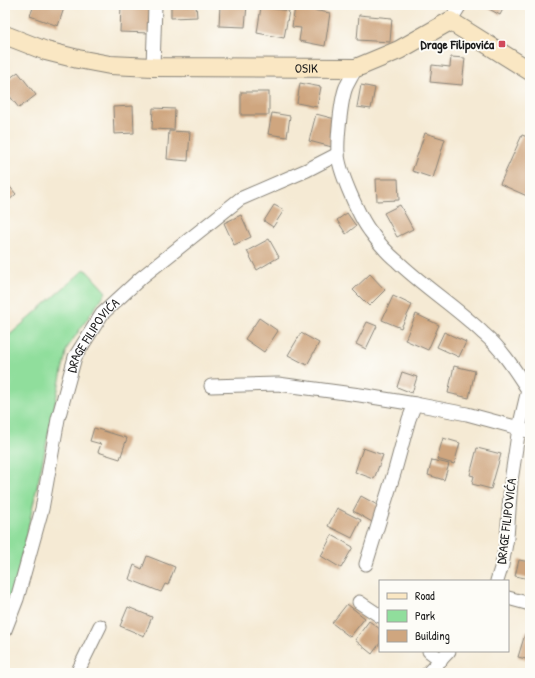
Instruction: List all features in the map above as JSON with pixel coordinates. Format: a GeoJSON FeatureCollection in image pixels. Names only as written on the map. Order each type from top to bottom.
{"type":"FeatureCollection","features":[{"type":"Feature","properties":{"kind":"main road","name":"OSIK"},"geometry":{"type":"LineString","coordinates":[[5,35],[46,51],[110,65],[153,67],[356,68],[399,50],[450,21]]}},
{"type":"Feature","properties":{"kind":"main road"},"geometry":{"type":"LineString","coordinates":[[450,21],[530,71]]}},
{"type":"Feature","properties":{"kind":"street"},"geometry":{"type":"LineString","coordinates":[[153,67],[155,5]]}},
{"type":"Feature","properties":{"kind":"street","name":"OSIK"},"geometry":{"type":"LineString","coordinates":[[450,21],[460,5]]}},
{"type":"Feature","properties":{"kind":"street","name":"DRAGE FILIPOVIĆA"},"geometry":{"type":"LineString","coordinates":[[356,68],[346,88],[338,154],[340,167],[370,231],[395,260],[433,293],[461,313],[484,334],[505,356],[529,390],[525,430],[512,481],[507,538],[497,580]]}},
{"type":"Feature","properties":{"kind":"street","name":"DRAGE FILIPOVIĆA"},"geometry":{"type":"LineString","coordinates":[[5,630],[17,599],[42,509],[58,419],[75,357],[102,314],[142,277],[240,199],[307,170],[338,154]]}},
{"type":"Feature","properties":{"kind":"street"},"geometry":{"type":"LineString","coordinates":[[211,386],[278,384],[415,404],[466,414],[525,430]]}},
{"type":"Feature","properties":{"kind":"street"},"geometry":{"type":"LineString","coordinates":[[366,564],[409,419],[415,404]]}},
{"type":"Feature","properties":{"kind":"street"},"geometry":{"type":"LineString","coordinates":[[509,598],[530,604]]}},
{"type":"Feature","properties":{"kind":"street"},"geometry":{"type":"LineString","coordinates":[[359,602],[379,615]]}},
{"type":"Feature","properties":{"kind":"street"},"geometry":{"type":"LineString","coordinates":[[77,673],[100,626]]}},
{"type":"Feature","properties":{"kind":"street"},"geometry":{"type":"LineString","coordinates":[[428,673],[445,655],[433,652]]}},
{"type":"Feature","properties":{"kind":"green space"},"geometry":{"type":"Polygon","coordinates":[[[85,269],[106,292],[67,348],[13,598],[5,596],[5,339],[85,269]]]}},
{"type":"Feature","properties":{"kind":"building"},"geometry":{"type":"Polygon","coordinates":[[[34,5],[65,5],[58,26],[30,16],[34,5]]]}},
{"type":"Feature","properties":{"kind":"building"},"geometry":{"type":"Polygon","coordinates":[[[121,5],[152,5],[150,33],[120,32],[121,5]]]}},
{"type":"Feature","properties":{"kind":"building"},"geometry":{"type":"Polygon","coordinates":[[[171,5],[196,5],[197,17],[171,18],[171,5]]]}},
{"type":"Feature","properties":{"kind":"building"},"geometry":{"type":"Polygon","coordinates":[[[220,5],[247,5],[245,27],[219,26],[220,5]]]}},
{"type":"Feature","properties":{"kind":"building"},"geometry":{"type":"Polygon","coordinates":[[[482,5],[505,5],[500,15],[482,5]]]}},
{"type":"Feature","properties":{"kind":"building"},"geometry":{"type":"Polygon","coordinates":[[[261,7],[289,11],[284,38],[257,33],[261,7]]]}},
{"type":"Feature","properties":{"kind":"building"},"geometry":{"type":"Polygon","coordinates":[[[295,7],[330,13],[325,46],[299,41],[301,28],[292,27],[295,7]]]}},
{"type":"Feature","properties":{"kind":"building"},"geometry":{"type":"Polygon","coordinates":[[[359,15],[392,18],[390,42],[357,40],[359,15]]]}},
{"type":"Feature","properties":{"kind":"building"},"geometry":{"type":"Polygon","coordinates":[[[451,57],[465,58],[462,85],[430,82],[432,65],[450,67],[451,57]]]}},
{"type":"Feature","properties":{"kind":"building"},"geometry":{"type":"Polygon","coordinates":[[[18,72],[36,95],[19,108],[5,90],[5,82],[18,72]]]}},
{"type":"Feature","properties":{"kind":"building"},"geometry":{"type":"Polygon","coordinates":[[[300,83],[321,87],[317,107],[297,103],[300,83]]]}},
{"type":"Feature","properties":{"kind":"building"},"geometry":{"type":"Polygon","coordinates":[[[361,85],[375,88],[371,109],[357,107],[361,85]]]}},
{"type":"Feature","properties":{"kind":"building"},"geometry":{"type":"Polygon","coordinates":[[[241,92],[269,92],[269,115],[241,115],[241,92]]]}},
{"type":"Feature","properties":{"kind":"building"},"geometry":{"type":"Polygon","coordinates":[[[133,106],[134,133],[114,134],[113,107],[133,106]]]}},
{"type":"Feature","properties":{"kind":"building"},"geometry":{"type":"Polygon","coordinates":[[[153,108],[175,109],[174,130],[152,129],[153,108]]]}},
{"type":"Feature","properties":{"kind":"building"},"geometry":{"type":"Polygon","coordinates":[[[272,113],[290,116],[287,137],[268,134],[272,113]]]}},
{"type":"Feature","properties":{"kind":"building"},"geometry":{"type":"Polygon","coordinates":[[[316,114],[339,120],[332,147],[309,141],[316,114]]]}},
{"type":"Feature","properties":{"kind":"building"},"geometry":{"type":"Polygon","coordinates":[[[169,131],[190,132],[188,161],[167,159],[169,131]]]}},
{"type":"Feature","properties":{"kind":"building"},"geometry":{"type":"Polygon","coordinates":[[[425,133],[445,139],[433,178],[412,171],[425,133]]]}},
{"type":"Feature","properties":{"kind":"building"},"geometry":{"type":"Polygon","coordinates":[[[522,135],[530,138],[530,189],[527,196],[500,184],[522,135]]]}},
{"type":"Feature","properties":{"kind":"building"},"geometry":{"type":"Polygon","coordinates":[[[376,179],[398,179],[399,200],[377,201],[376,179]]]}},
{"type":"Feature","properties":{"kind":"building"},"geometry":{"type":"Polygon","coordinates":[[[5,181],[16,194],[5,204],[5,181]]]}},
{"type":"Feature","properties":{"kind":"building"},"geometry":{"type":"Polygon","coordinates":[[[274,205],[284,210],[273,227],[264,221],[274,205]]]}},
{"type":"Feature","properties":{"kind":"building"},"geometry":{"type":"Polygon","coordinates":[[[400,205],[413,229],[397,237],[384,213],[400,205]]]}},
{"type":"Feature","properties":{"kind":"building"},"geometry":{"type":"Polygon","coordinates":[[[347,213],[356,226],[346,234],[337,220],[347,213]]]}},
{"type":"Feature","properties":{"kind":"building"},"geometry":{"type":"Polygon","coordinates":[[[241,215],[251,237],[234,245],[224,223],[241,215]]]}},
{"type":"Feature","properties":{"kind":"building"},"geometry":{"type":"Polygon","coordinates":[[[269,239],[279,257],[257,270],[247,251],[269,239]]]}},
{"type":"Feature","properties":{"kind":"building"},"geometry":{"type":"Polygon","coordinates":[[[370,274],[385,290],[369,306],[353,290],[370,274]]]}},
{"type":"Feature","properties":{"kind":"building"},"geometry":{"type":"Polygon","coordinates":[[[393,296],[412,305],[401,328],[382,320],[393,296]]]}},
{"type":"Feature","properties":{"kind":"building"},"geometry":{"type":"Polygon","coordinates":[[[416,314],[439,325],[428,350],[405,340],[416,314]]]}},
{"type":"Feature","properties":{"kind":"building"},"geometry":{"type":"Polygon","coordinates":[[[259,318],[278,331],[264,352],[245,339],[259,318]]]}},
{"type":"Feature","properties":{"kind":"building"},"geometry":{"type":"Polygon","coordinates":[[[367,322],[377,326],[366,349],[356,344],[367,322]]]}},
{"type":"Feature","properties":{"kind":"building"},"geometry":{"type":"Polygon","coordinates":[[[444,332],[466,342],[459,357],[437,347],[444,332]]]}},
{"type":"Feature","properties":{"kind":"building"},"geometry":{"type":"Polygon","coordinates":[[[301,333],[319,343],[307,365],[288,355],[301,333]]]}},
{"type":"Feature","properties":{"kind":"building"},"geometry":{"type":"Polygon","coordinates":[[[454,366],[475,371],[469,398],[448,393],[454,366]]]}},
{"type":"Feature","properties":{"kind":"building"},"geometry":{"type":"Polygon","coordinates":[[[402,372],[417,377],[412,393],[397,387],[402,372]]]}},
{"type":"Feature","properties":{"kind":"building"},"geometry":{"type":"Polygon","coordinates":[[[94,428],[127,438],[120,459],[98,452],[101,444],[90,441],[94,428]]]}},
{"type":"Feature","properties":{"kind":"building"},"geometry":{"type":"Polygon","coordinates":[[[443,438],[460,443],[454,464],[437,459],[443,438]]]}},
{"type":"Feature","properties":{"kind":"building"},"geometry":{"type":"Polygon","coordinates":[[[363,448],[383,455],[374,479],[355,472],[363,448]]]}},
{"type":"Feature","properties":{"kind":"building"},"geometry":{"type":"Polygon","coordinates":[[[477,448],[501,454],[491,489],[472,484],[474,476],[470,475],[477,448]]]}},
{"type":"Feature","properties":{"kind":"building"},"geometry":{"type":"Polygon","coordinates":[[[432,460],[449,464],[444,480],[428,475],[432,460]]]}},
{"type":"Feature","properties":{"kind":"building"},"geometry":{"type":"Polygon","coordinates":[[[361,496],[381,507],[372,522],[353,511],[361,496]]]}},
{"type":"Feature","properties":{"kind":"building"},"geometry":{"type":"Polygon","coordinates":[[[337,508],[361,520],[352,538],[328,526],[337,508]]]}},
{"type":"Feature","properties":{"kind":"building"},"geometry":{"type":"Polygon","coordinates":[[[332,535],[353,547],[341,568],[321,556],[332,535]]]}},
{"type":"Feature","properties":{"kind":"building"},"geometry":{"type":"Polygon","coordinates":[[[147,556],[175,567],[168,585],[165,584],[161,592],[129,579],[134,565],[142,569],[147,556]]]}},
{"type":"Feature","properties":{"kind":"building"},"geometry":{"type":"Polygon","coordinates":[[[519,560],[530,562],[530,579],[515,576],[519,560]]]}},
{"type":"Feature","properties":{"kind":"building"},"geometry":{"type":"Polygon","coordinates":[[[347,604],[365,618],[350,637],[332,623],[347,604]]]}},
{"type":"Feature","properties":{"kind":"building"},"geometry":{"type":"Polygon","coordinates":[[[128,607],[152,617],[144,636],[120,626],[128,607]]]}},
{"type":"Feature","properties":{"kind":"building"},"geometry":{"type":"Polygon","coordinates":[[[369,621],[379,628],[379,644],[372,654],[355,640],[369,621]]]}},
{"type":"Feature","properties":{"kind":"building"},"geometry":{"type":"Polygon","coordinates":[[[526,631],[530,633],[530,660],[518,657],[526,631]]]}},
{"type":"Feature","properties":{"kind":"place","name":"Drage Filipovića"},"geometry":{"type":"Point","coordinates":[502,44]}}]}
